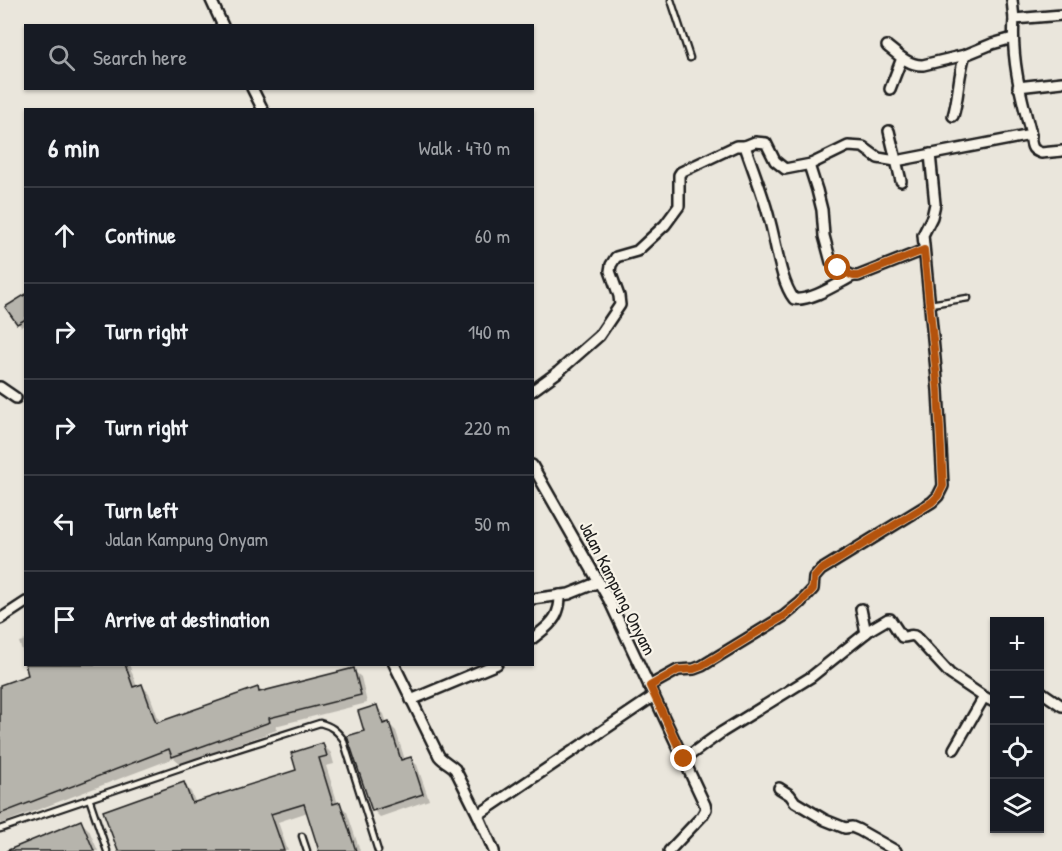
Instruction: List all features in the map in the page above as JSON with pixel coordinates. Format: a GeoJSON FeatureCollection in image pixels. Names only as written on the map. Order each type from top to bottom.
{"type":"FeatureCollection","features":[{"type":"Feature","properties":{"kind":"street"},"geometry":{"type":"LineString","coordinates":[[211,0],[222,24]]}},
{"type":"Feature","properties":{"kind":"street"},"geometry":{"type":"LineString","coordinates":[[1012,0],[1018,87],[1032,146],[1037,152],[1062,151]]}},
{"type":"Feature","properties":{"kind":"street"},"geometry":{"type":"LineString","coordinates":[[1014,19],[1062,15]]}},
{"type":"Feature","properties":{"kind":"street"},"geometry":{"type":"LineString","coordinates":[[887,46],[917,66],[964,55],[1013,39]]}},
{"type":"Feature","properties":{"kind":"street"},"geometry":{"type":"LineString","coordinates":[[952,116],[964,55]]}},
{"type":"Feature","properties":{"kind":"street"},"geometry":{"type":"LineString","coordinates":[[890,89],[902,58]]}},
{"type":"Feature","properties":{"kind":"street"},"geometry":{"type":"LineString","coordinates":[[1018,87],[1062,82]]}},
{"type":"Feature","properties":{"kind":"street"},"geometry":{"type":"LineString","coordinates":[[253,90],[262,108]]}},
{"type":"Feature","properties":{"kind":"street"},"geometry":{"type":"LineString","coordinates":[[889,131],[900,181]]}},
{"type":"Feature","properties":{"kind":"street"},"geometry":{"type":"LineString","coordinates":[[534,390],[558,372],[598,336],[620,305],[610,271],[611,265],[616,257],[637,251],[665,225],[679,206],[679,175],[681,172],[736,146],[745,146],[755,142],[766,143],[775,161],[785,169],[811,164],[848,146],[863,147],[878,158],[896,161],[1031,135]]}},
{"type":"Feature","properties":{"kind":"street"},"geometry":{"type":"LineString","coordinates":[[745,146],[769,217],[790,294],[794,299],[800,300],[822,292],[853,276],[924,250]]}},
{"type":"Feature","properties":{"kind":"street"},"geometry":{"type":"LineString","coordinates":[[650,686],[678,670],[702,666],[784,616],[807,597],[813,589],[814,578],[821,570],[932,502],[938,496],[943,486],[938,390],[923,236],[935,204],[930,154]]}},
{"type":"Feature","properties":{"kind":"street"},"geometry":{"type":"LineString","coordinates":[[811,164],[831,262],[835,267],[853,276]]}},
{"type":"Feature","properties":{"kind":"street"},"geometry":{"type":"LineString","coordinates":[[0,387],[16,398]]}},
{"type":"Feature","properties":{"kind":"street","name":"Jalan Kampung Onyam"},"geometry":{"type":"LineString","coordinates":[[534,468],[599,582],[706,809],[669,851]]}},
{"type":"Feature","properties":{"kind":"street"},"geometry":{"type":"LineString","coordinates":[[534,599],[569,594],[599,582]]}},
{"type":"Feature","properties":{"kind":"street"},"geometry":{"type":"LineString","coordinates":[[534,637],[555,617],[560,595]]}},
{"type":"Feature","properties":{"kind":"street"},"geometry":{"type":"LineString","coordinates":[[0,619],[24,603]]}},
{"type":"Feature","properties":{"kind":"street"},"geometry":{"type":"LineString","coordinates":[[861,609],[866,633]]}},
{"type":"Feature","properties":{"kind":"street"},"geometry":{"type":"LineString","coordinates":[[684,759],[722,732],[811,677],[866,633],[888,619],[902,637],[916,636],[950,674],[990,700]]}},
{"type":"Feature","properties":{"kind":"street"},"geometry":{"type":"LineString","coordinates":[[395,666],[440,756],[454,769],[494,851]]}},
{"type":"Feature","properties":{"kind":"street"},"geometry":{"type":"LineString","coordinates":[[411,700],[492,666]]}},
{"type":"Feature","properties":{"kind":"street"},"geometry":{"type":"LineString","coordinates":[[1044,694],[1062,706]]}},
{"type":"Feature","properties":{"kind":"street"},"geometry":{"type":"LineString","coordinates":[[478,815],[654,696]]}},
{"type":"Feature","properties":{"kind":"street"},"geometry":{"type":"LineString","coordinates":[[954,749],[984,697]]}},
{"type":"Feature","properties":{"kind":"street"},"geometry":{"type":"LineString","coordinates":[[779,788],[790,795],[795,802],[825,820],[845,828],[852,827],[859,830],[896,851]]}},
{"type":"Feature","properties":{"kind":"lane"},"geometry":{"type":"LineString","coordinates":[[671,0],[690,58]]}},
{"type":"Feature","properties":{"kind":"lane"},"geometry":{"type":"LineString","coordinates":[[930,304],[968,298]]}},
{"type":"Feature","properties":{"kind":"lane"},"geometry":{"type":"LineString","coordinates":[[0,829],[320,723],[336,730],[343,738],[378,851]]}},
{"type":"Feature","properties":{"kind":"lane"},"geometry":{"type":"LineString","coordinates":[[89,798],[107,851]]}},
{"type":"Feature","properties":{"kind":"lane"},"geometry":{"type":"LineString","coordinates":[[302,836],[307,851]]}},
{"type":"Feature","properties":{"kind":"building"},"geometry":{"type":"Polygon","coordinates":[[[24,295],[24,320],[17,324],[5,307],[24,295]]]}},
{"type":"Feature","properties":{"kind":"building"},"geometry":{"type":"Polygon","coordinates":[[[26,666],[126,666],[133,687],[142,684],[156,723],[258,687],[259,692],[354,668],[361,695],[269,718],[270,722],[172,757],[169,749],[0,814],[0,685],[28,675],[26,666]]]}},
{"type":"Feature","properties":{"kind":"building"},"geometry":{"type":"Polygon","coordinates":[[[377,705],[383,724],[389,722],[401,760],[411,757],[423,794],[372,811],[347,736],[364,731],[358,711],[377,705]]]}},
{"type":"Feature","properties":{"kind":"building"},"geometry":{"type":"Polygon","coordinates":[[[323,743],[327,756],[319,758],[333,804],[340,802],[356,851],[319,851],[304,804],[271,814],[284,851],[118,851],[103,811],[184,782],[192,803],[296,770],[291,753],[323,743]]]}},
{"type":"Feature","properties":{"kind":"building"},"geometry":{"type":"Polygon","coordinates":[[[81,820],[94,851],[6,851],[81,820]]]}},
{"type":"Feature","properties":{"kind":"route"},"geometry":{"type":"LineString","coordinates":[[684,759],[650,686],[678,670],[702,666],[784,616],[807,597],[813,589],[814,578],[821,570],[932,502],[943,486],[938,390],[924,250],[858,276],[853,276],[838,268]]}}]}
